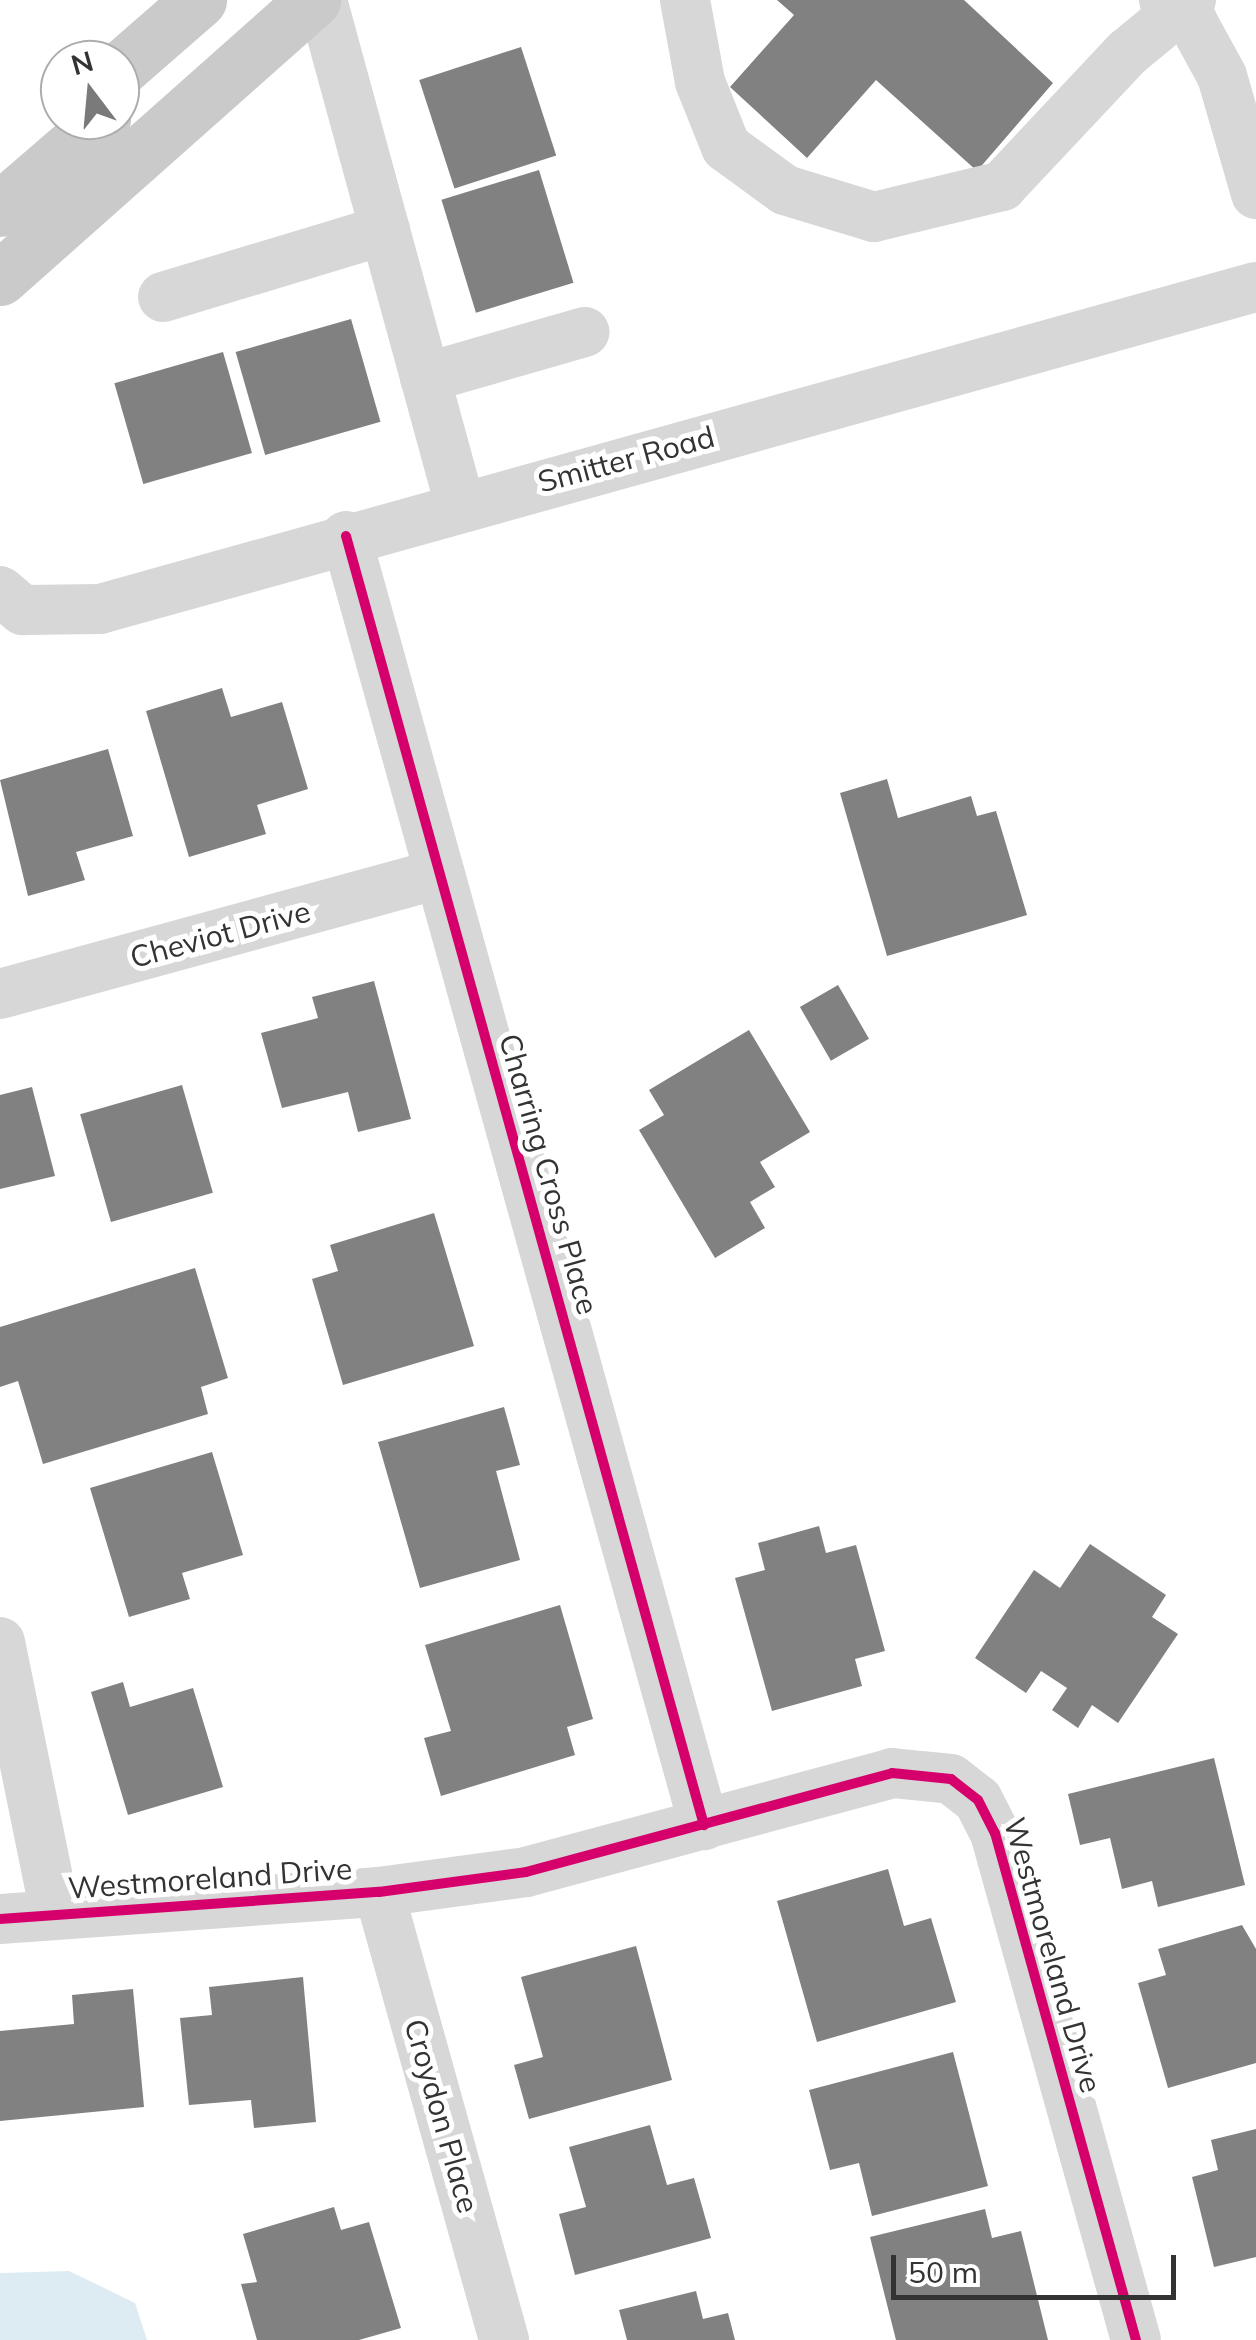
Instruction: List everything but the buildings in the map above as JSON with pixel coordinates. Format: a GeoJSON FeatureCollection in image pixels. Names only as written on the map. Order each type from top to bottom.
{"type":"FeatureCollection","features":[{"type":"Feature","properties":{"kind":"main road"},"geometry":{"type":"LineString","coordinates":[[140,52],[199,0]]}},
{"type":"Feature","properties":{"kind":"main road"},"geometry":{"type":"LineString","coordinates":[[0,278],[313,0]]}},
{"type":"Feature","properties":{"kind":"main road"},"geometry":{"type":"LineString","coordinates":[[0,169],[40,136]]}},
{"type":"Feature","properties":{"kind":"main road"},"geometry":{"type":"LineString","coordinates":[[0,209],[80,140]]}},
{"type":"Feature","properties":{"kind":"street"},"geometry":{"type":"LineString","coordinates":[[322,0],[460,505]]}},
{"type":"Feature","properties":{"kind":"street"},"geometry":{"type":"LineString","coordinates":[[685,0],[700,82],[726,148],[785,190],[874,217],[1002,186],[1177,3],[1222,76],[1256,194]]}},
{"type":"Feature","properties":{"kind":"street"},"geometry":{"type":"LineString","coordinates":[[163,296],[385,230]]}},
{"type":"Feature","properties":{"kind":"street","name":"Smitter Road"},"geometry":{"type":"LineString","coordinates":[[0,591],[23,610],[100,609],[346,536],[1256,287]]}},
{"type":"Feature","properties":{"kind":"street"},"geometry":{"type":"LineString","coordinates":[[425,378],[584,332]]}},
{"type":"Feature","properties":{"kind":"street","name":"Charring Cross Place"},"geometry":{"type":"LineString","coordinates":[[346,536],[704,1824]]}},
{"type":"Feature","properties":{"kind":"street","name":"Cheviot Drive"},"geometry":{"type":"LineString","coordinates":[[0,994],[440,874]]}},
{"type":"Feature","properties":{"kind":"street"},"geometry":{"type":"LineString","coordinates":[[0,1642],[55,1912]]}},
{"type":"Feature","properties":{"kind":"street","name":"Westmoreland Drive"},"geometry":{"type":"LineString","coordinates":[[0,1918],[379,1892],[526,1872],[892,1773],[952,1779],[978,1800],[1136,2340]]}},
{"type":"Feature","properties":{"kind":"street","name":"Croydon Place"},"geometry":{"type":"LineString","coordinates":[[379,1892],[504,2340]]}},
{"type":"Feature","properties":{"kind":"shaded area"},"geometry":{"type":"Polygon","coordinates":[[[69,2271],[135,2303],[147,2340],[0,2340],[0,2273],[69,2271]]]}},
{"type":"Feature","properties":{"kind":"cycle path"},"geometry":{"type":"LineString","coordinates":[[346,536],[704,1825]]}},
{"type":"Feature","properties":{"kind":"cycle path"},"geometry":{"type":"LineString","coordinates":[[0,1919],[379,1892],[526,1872],[892,1773],[951,1779],[978,1800],[995,1833],[1136,2340]]}}]}
